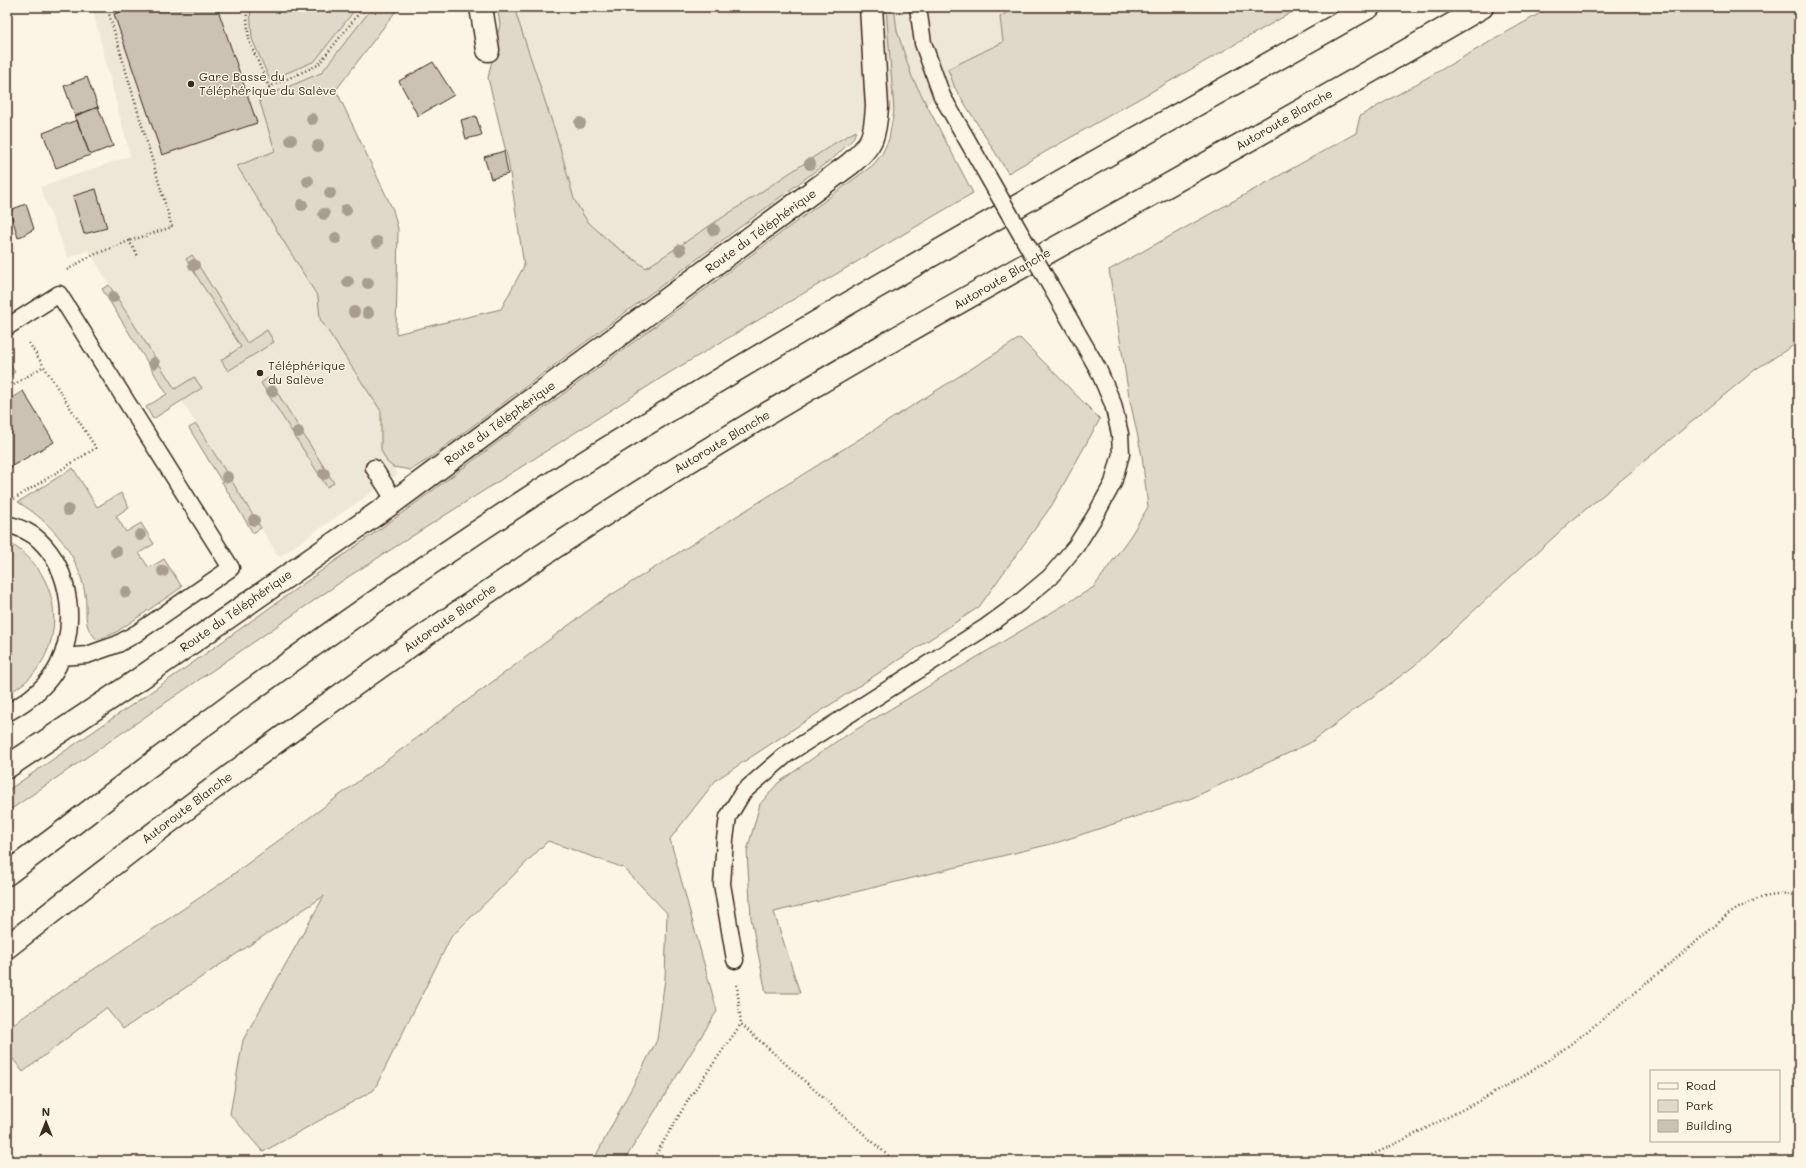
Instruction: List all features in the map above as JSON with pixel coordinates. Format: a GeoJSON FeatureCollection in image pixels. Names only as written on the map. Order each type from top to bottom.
{"type":"FeatureCollection","features":[{"type":"Feature","properties":{"kind":"main road"},"geometry":{"type":"LineString","coordinates":[[481,7],[488,50]]}},
{"type":"Feature","properties":{"kind":"main road","name":"Route du Téléphérique"},"geometry":{"type":"LineString","coordinates":[[7,768],[135,682],[395,501],[865,152],[872,139],[876,123],[877,107],[871,7]]}},
{"type":"Feature","properties":{"kind":"main road"},"geometry":{"type":"LineString","coordinates":[[7,874],[148,766],[290,662],[442,555],[593,457],[721,378],[862,295],[1369,7]]}},
{"type":"Feature","properties":{"kind":"main road","name":"Autoroute Blanche"},"geometry":{"type":"LineString","coordinates":[[7,947],[148,837],[259,754],[493,588],[615,508],[750,425],[885,346],[1482,7]]}},
{"type":"Feature","properties":{"kind":"main road"},"geometry":{"type":"LineString","coordinates":[[7,859],[148,766]]}},
{"type":"Feature","properties":{"kind":"lane"},"geometry":{"type":"LineString","coordinates":[[735,960],[722,884],[728,817],[743,792],[787,754],[986,627],[1050,578],[1076,546],[1095,516],[1113,483],[1121,454],[1120,434],[1113,404],[1098,369],[942,96],[923,43],[918,7]]}},
{"type":"Feature","properties":{"kind":"lane"},"geometry":{"type":"LineString","coordinates":[[11,324],[59,294],[231,568],[118,644],[87,655],[62,657]]}},
{"type":"Feature","properties":{"kind":"lane"},"geometry":{"type":"LineString","coordinates":[[374,468],[395,501]]}},
{"type":"Feature","properties":{"kind":"lane"},"geometry":{"type":"LineString","coordinates":[[7,524],[26,532],[39,540],[56,562],[65,587],[69,612],[67,634],[62,657],[52,676],[37,693],[7,713]]}},
{"type":"Feature","properties":{"kind":"path"},"geometry":{"type":"LineString","coordinates":[[59,294],[51,280],[91,256],[129,241],[172,227],[107,7]]}},
{"type":"Feature","properties":{"kind":"path"},"geometry":{"type":"LineString","coordinates":[[246,7],[249,41],[269,87],[318,65],[364,7]]}},
{"type":"Feature","properties":{"kind":"path"},"geometry":{"type":"LineString","coordinates":[[129,241],[138,256]]}},
{"type":"Feature","properties":{"kind":"path"},"geometry":{"type":"LineString","coordinates":[[8,503],[96,448],[44,366],[11,324]]}},
{"type":"Feature","properties":{"kind":"path"},"geometry":{"type":"LineString","coordinates":[[7,389],[44,366]]}},
{"type":"Feature","properties":{"kind":"path"},"geometry":{"type":"LineString","coordinates":[[1357,1161],[1387,1149],[1473,1105],[1539,1066],[1564,1049],[1612,1011],[1728,914],[1746,903],[1774,894],[1799,895]]}},
{"type":"Feature","properties":{"kind":"path"},"geometry":{"type":"LineString","coordinates":[[652,1161],[690,1097],[741,1024],[735,960]]}},
{"type":"Feature","properties":{"kind":"path"},"geometry":{"type":"LineString","coordinates":[[741,1024],[894,1161]]}},
{"type":"Feature","properties":{"kind":"shaded area"},"geometry":{"type":"Polygon","coordinates":[[[92,7],[399,7],[336,90],[393,210],[398,228],[393,467],[398,474],[279,557],[88,250],[68,258],[40,187],[130,156],[92,7]]]}},
{"type":"Feature","properties":{"kind":"shaded area"},"geometry":{"type":"Polygon","coordinates":[[[515,7],[886,7],[894,110],[838,141],[646,268],[610,242],[587,221],[574,199],[558,140],[515,7]]]}},
{"type":"Feature","properties":{"kind":"shaded area"},"geometry":{"type":"Polygon","coordinates":[[[894,7],[1015,7],[1000,17],[1003,42],[948,69],[955,88],[926,104],[912,77],[897,31],[894,7]]]}},
{"type":"Feature","properties":{"kind":"green space"},"geometry":{"type":"Polygon","coordinates":[[[250,7],[357,7],[315,61],[270,80],[252,39],[250,7]]]}},
{"type":"Feature","properties":{"kind":"green space"},"geometry":{"type":"Polygon","coordinates":[[[373,7],[399,7],[336,90],[393,210],[398,229],[396,334],[501,309],[524,266],[508,160],[488,78],[500,24],[497,7],[515,7],[558,140],[574,199],[587,221],[610,242],[646,268],[838,141],[856,131],[853,139],[837,155],[427,460],[411,470],[393,467],[387,462],[381,450],[381,411],[320,319],[318,297],[237,166],[275,151],[259,99],[321,73],[373,7]]]}},
{"type":"Feature","properties":{"kind":"green space"},"geometry":{"type":"Polygon","coordinates":[[[886,7],[894,7],[897,31],[912,77],[973,193],[669,373],[351,575],[7,812],[7,791],[184,669],[398,516],[873,165],[882,154],[889,139],[894,110],[886,7]]]}},
{"type":"Feature","properties":{"kind":"green space"},"geometry":{"type":"Polygon","coordinates":[[[1015,7],[1301,7],[1008,173],[955,88],[948,69],[1003,42],[1000,17],[1015,7]]]}},
{"type":"Feature","properties":{"kind":"green space"},"geometry":{"type":"Polygon","coordinates":[[[1551,7],[1799,7],[1799,342],[1756,369],[1569,523],[1414,666],[1310,743],[1192,798],[1059,842],[774,912],[800,993],[766,993],[751,918],[747,851],[760,804],[778,783],[837,741],[1094,587],[1131,535],[1148,507],[1142,456],[1129,396],[1109,270],[1356,133],[1360,116],[1551,7]]]}},
{"type":"Feature","properties":{"kind":"green space"},"geometry":{"type":"Polygon","coordinates":[[[192,255],[247,343],[267,330],[274,342],[228,371],[221,360],[241,347],[186,259],[192,255]]]}},
{"type":"Feature","properties":{"kind":"green space"},"geometry":{"type":"Polygon","coordinates":[[[109,285],[175,389],[194,377],[202,388],[153,419],[146,407],[167,394],[102,289],[109,285]]]}},
{"type":"Feature","properties":{"kind":"green space"},"geometry":{"type":"Polygon","coordinates":[[[1020,338],[1100,419],[1052,505],[979,607],[716,780],[670,839],[717,1011],[624,1161],[593,1161],[657,1040],[665,978],[667,913],[624,868],[548,841],[451,937],[374,1090],[263,1152],[230,1114],[243,1040],[324,896],[123,1029],[106,1008],[23,1072],[7,1051],[7,1028],[220,884],[600,602],[1020,338]]]}},
{"type":"Feature","properties":{"kind":"green space"},"geometry":{"type":"Polygon","coordinates":[[[7,360],[15,372],[7,377],[7,360]]]}},
{"type":"Feature","properties":{"kind":"green space"},"geometry":{"type":"Polygon","coordinates":[[[268,378],[334,483],[327,487],[261,383],[268,378]]]}},
{"type":"Feature","properties":{"kind":"green space"},"geometry":{"type":"Polygon","coordinates":[[[196,424],[261,528],[253,533],[189,428],[196,424]]]}},
{"type":"Feature","properties":{"kind":"green space"},"geometry":{"type":"Polygon","coordinates":[[[73,468],[97,507],[121,493],[129,507],[116,516],[126,532],[141,523],[154,544],[139,553],[149,568],[164,559],[182,587],[115,633],[97,640],[91,633],[88,626],[86,616],[86,598],[82,579],[70,552],[62,540],[42,519],[18,502],[73,468]]]}},
{"type":"Feature","properties":{"kind":"green space"},"geometry":{"type":"Polygon","coordinates":[[[7,542],[24,553],[37,567],[46,583],[52,601],[54,620],[51,638],[45,656],[34,673],[28,679],[18,688],[7,694],[7,542]]]}},
{"type":"Feature","properties":{"kind":"building","name":"Gare Basse du Téléphérique du Salève"},"geometry":{"type":"Polygon","coordinates":[[[134,7],[217,7],[257,123],[162,155],[114,14],[134,7]]]}},
{"type":"Feature","properties":{"kind":"building"},"geometry":{"type":"Polygon","coordinates":[[[433,62],[454,95],[418,116],[399,81],[433,62]]]}},
{"type":"Feature","properties":{"kind":"building"},"geometry":{"type":"Polygon","coordinates":[[[87,77],[98,107],[75,116],[64,86],[87,77]]]}},
{"type":"Feature","properties":{"kind":"building"},"geometry":{"type":"Polygon","coordinates":[[[98,107],[113,146],[90,155],[75,116],[98,107]]]}},
{"type":"Feature","properties":{"kind":"building"},"geometry":{"type":"Polygon","coordinates":[[[476,116],[482,135],[466,139],[461,120],[476,116]]]}},
{"type":"Feature","properties":{"kind":"building"},"geometry":{"type":"Polygon","coordinates":[[[77,120],[90,155],[56,168],[43,133],[77,120]]]}},
{"type":"Feature","properties":{"kind":"building"},"geometry":{"type":"Polygon","coordinates":[[[7,148],[11,160],[7,162],[7,148]]]}},
{"type":"Feature","properties":{"kind":"building"},"geometry":{"type":"Polygon","coordinates":[[[504,151],[508,174],[491,179],[484,157],[504,151]]]}},
{"type":"Feature","properties":{"kind":"building"},"geometry":{"type":"Polygon","coordinates":[[[96,189],[107,228],[84,234],[73,196],[96,189]]]}},
{"type":"Feature","properties":{"kind":"building"},"geometry":{"type":"Polygon","coordinates":[[[26,204],[34,229],[18,238],[10,210],[26,204]]]}},
{"type":"Feature","properties":{"kind":"building"},"geometry":{"type":"Polygon","coordinates":[[[23,391],[54,442],[7,469],[7,401],[23,391]]]}},
{"type":"Feature","properties":{"kind":"place","name":"Gare Basse du Téléphérique du Salève"},"geometry":{"type":"Point","coordinates":[191,84]}},
{"type":"Feature","properties":{"kind":"place","name":"Téléphérique du Salève"},"geometry":{"type":"Point","coordinates":[260,373]}}]}
